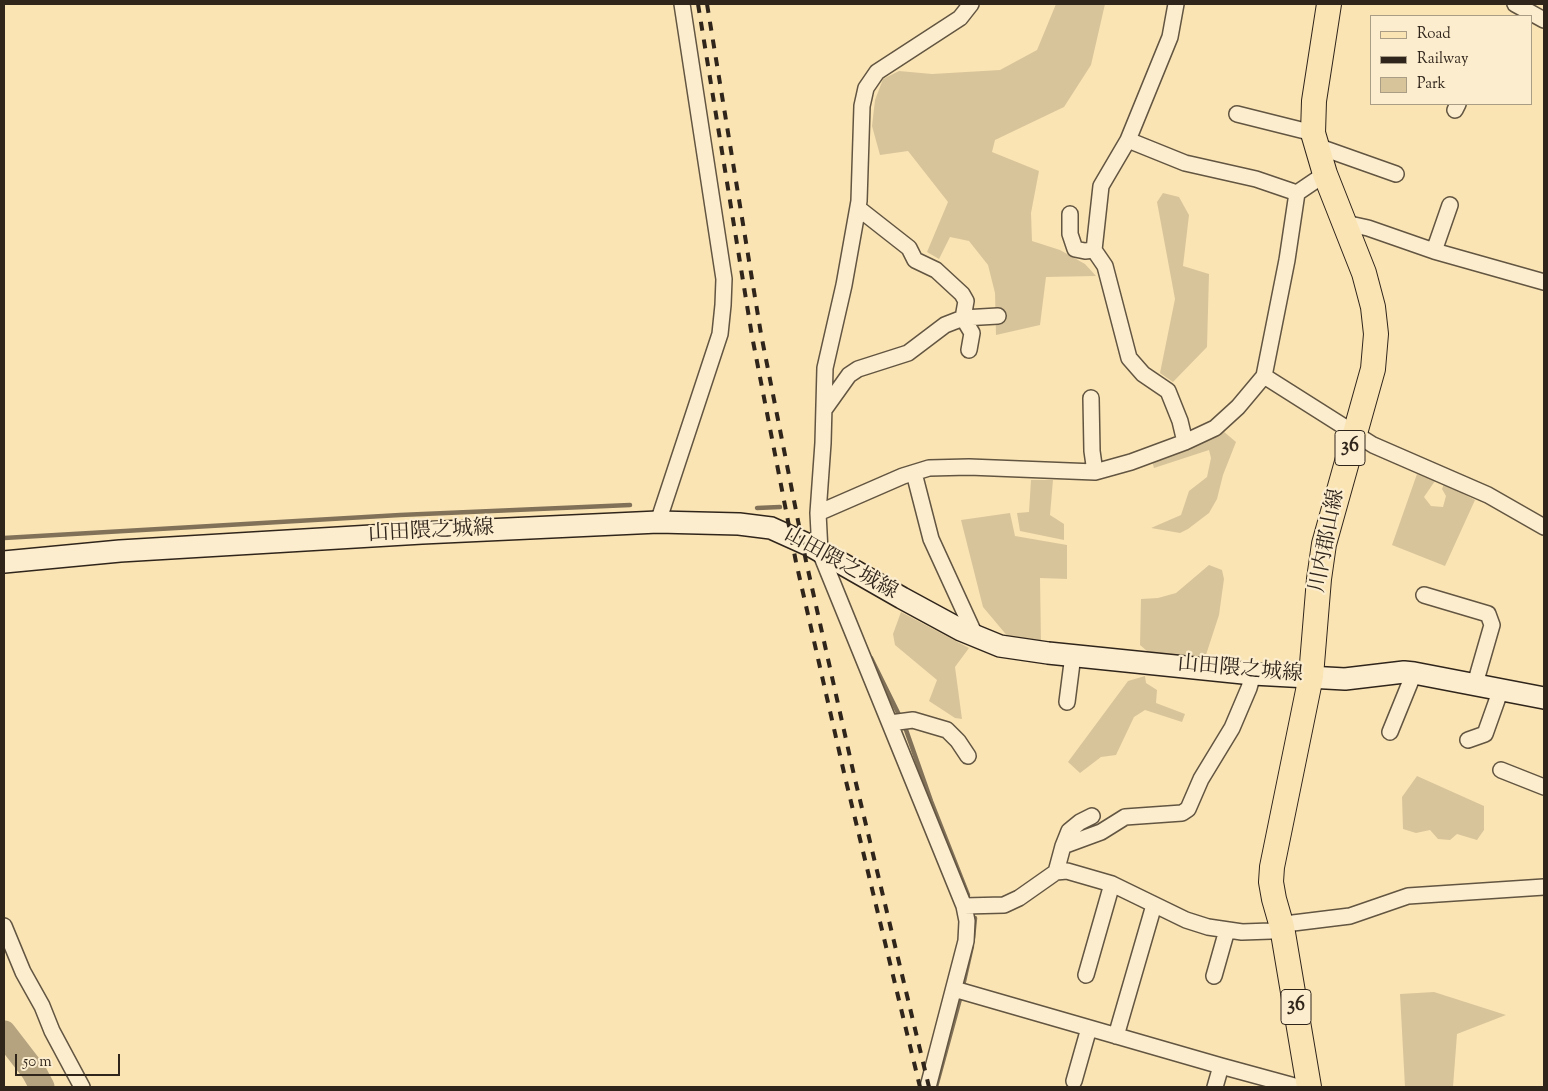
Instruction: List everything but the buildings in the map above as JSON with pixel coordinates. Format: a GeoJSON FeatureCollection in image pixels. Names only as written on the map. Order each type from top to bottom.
{"type":"FeatureCollection","features":[{"type":"Feature","properties":{"kind":"main road","name":"川内郡山線"},"geometry":{"type":"LineString","coordinates":[[1309,1087],[1282,928],[1274,899],[1272,867],[1311,676],[1319,579],[1324,544],[1373,368],[1376,334],[1373,307],[1364,273],[1325,174],[1315,140],[1314,102],[1329,4]]}},
{"type":"Feature","properties":{"kind":"main road","name":"山田隈之城線"},"geometry":{"type":"LineString","coordinates":[[4,562],[130,550],[422,532],[658,522],[739,524],[771,528],[820,552],[902,598],[1000,646],[1253,674],[1345,679],[1404,672],[1544,698]]}},
{"type":"Feature","properties":{"kind":"street"},"geometry":{"type":"LineString","coordinates":[[658,522],[720,334],[723,305],[724,279],[682,4]]}},
{"type":"Feature","properties":{"kind":"street"},"geometry":{"type":"LineString","coordinates":[[928,1087],[960,990],[967,921],[964,906],[898,721],[820,552],[818,513],[825,368],[844,285],[858,208],[862,106],[866,88],[878,72],[960,18],[971,4]]}},
{"type":"Feature","properties":{"kind":"street"},"geometry":{"type":"LineString","coordinates":[[1176,4],[1170,37],[1128,140],[1101,186],[1094,250],[1105,266],[1129,358],[1143,374],[1168,391],[1180,421],[1185,442]]}},
{"type":"Feature","properties":{"kind":"street"},"geometry":{"type":"LineString","coordinates":[[1515,4],[1532,15]]}},
{"type":"Feature","properties":{"kind":"street"},"geometry":{"type":"LineString","coordinates":[[1237,114],[1315,140],[1396,174]]}},
{"type":"Feature","properties":{"kind":"street"},"geometry":{"type":"LineString","coordinates":[[1128,140],[1185,163],[1256,179],[1297,193]]}},
{"type":"Feature","properties":{"kind":"street"},"geometry":{"type":"LineString","coordinates":[[818,513],[929,468],[968,467],[1095,472],[1131,462],[1185,442],[1215,428],[1238,407],[1264,376],[1287,260],[1297,193],[1325,174]]}},
{"type":"Feature","properties":{"kind":"street"},"geometry":{"type":"LineString","coordinates":[[1434,251],[1450,205]]}},
{"type":"Feature","properties":{"kind":"street"},"geometry":{"type":"LineString","coordinates":[[858,208],[910,248],[915,260],[936,270],[962,294],[966,300],[963,318],[972,333],[969,350]]}},
{"type":"Feature","properties":{"kind":"street"},"geometry":{"type":"LineString","coordinates":[[1070,214],[1070,234],[1075,249],[1094,250]]}},
{"type":"Feature","properties":{"kind":"street"},"geometry":{"type":"LineString","coordinates":[[1345,223],[1368,228],[1434,251],[1544,282]]}},
{"type":"Feature","properties":{"kind":"street"},"geometry":{"type":"LineString","coordinates":[[824,410],[849,375],[858,369],[908,353],[945,324],[963,318],[998,316]]}},
{"type":"Feature","properties":{"kind":"street"},"geometry":{"type":"LineString","coordinates":[[1264,376],[1373,445],[1488,495],[1544,527]]}},
{"type":"Feature","properties":{"kind":"street"},"geometry":{"type":"LineString","coordinates":[[1091,398],[1092,451],[1095,472]]}},
{"type":"Feature","properties":{"kind":"street"},"geometry":{"type":"LineString","coordinates":[[914,473],[931,539],[975,635]]}},
{"type":"Feature","properties":{"kind":"street"},"geometry":{"type":"LineString","coordinates":[[1424,596],[1488,614],[1492,626],[1475,684]]}},
{"type":"Feature","properties":{"kind":"street"},"geometry":{"type":"LineString","coordinates":[[1067,702],[1073,655]]}},
{"type":"Feature","properties":{"kind":"street"},"geometry":{"type":"LineString","coordinates":[[1390,732],[1414,673]]}},
{"type":"Feature","properties":{"kind":"street"},"geometry":{"type":"LineString","coordinates":[[1063,846],[1101,832],[1125,817],[1182,813],[1188,809],[1201,779],[1232,728],[1253,674]]}},
{"type":"Feature","properties":{"kind":"street"},"geometry":{"type":"LineString","coordinates":[[1468,740],[1485,734],[1501,689]]}},
{"type":"Feature","properties":{"kind":"street"},"geometry":{"type":"LineString","coordinates":[[898,721],[913,720],[947,730],[958,740],[968,756]]}},
{"type":"Feature","properties":{"kind":"street"},"geometry":{"type":"LineString","coordinates":[[1501,770],[1544,787]]}},
{"type":"Feature","properties":{"kind":"street"},"geometry":{"type":"LineString","coordinates":[[1056,872],[1069,831],[1080,822],[1092,816]]}},
{"type":"Feature","properties":{"kind":"street"},"geometry":{"type":"LineString","coordinates":[[964,906],[1004,905],[1019,898],[1056,872],[1068,871],[1112,884],[1193,922],[1208,927],[1242,932],[1271,931],[1293,923],[1350,916],[1408,896],[1544,887]]}},
{"type":"Feature","properties":{"kind":"street"},"geometry":{"type":"LineString","coordinates":[[1086,975],[1112,884]]}},
{"type":"Feature","properties":{"kind":"street"},"geometry":{"type":"LineString","coordinates":[[1116,1036],[1154,905]]}},
{"type":"Feature","properties":{"kind":"street"},"geometry":{"type":"LineString","coordinates":[[4,926],[23,972],[82,1087]]}},
{"type":"Feature","properties":{"kind":"street"},"geometry":{"type":"LineString","coordinates":[[1214,976],[1227,930]]}},
{"type":"Feature","properties":{"kind":"street"},"geometry":{"type":"LineString","coordinates":[[960,990],[1221,1066],[1264,1083],[1298,1087]]}},
{"type":"Feature","properties":{"kind":"street"},"geometry":{"type":"LineString","coordinates":[[1074,1081],[1089,1028]]}},
{"type":"Feature","properties":{"kind":"street"},"geometry":{"type":"LineString","coordinates":[[1215,1087],[1221,1066]]}},
{"type":"Feature","properties":{"kind":"green space"},"geometry":{"type":"Polygon","coordinates":[[[1056,4],[1105,4],[1091,65],[1064,107],[995,140],[992,152],[1039,171],[1031,213],[1032,241],[1060,250],[1085,264],[1096,276],[1046,277],[1040,325],[996,335],[995,293],[988,265],[969,241],[950,237],[939,259],[927,252],[948,202],[908,151],[880,155],[872,126],[875,100],[883,79],[899,71],[932,74],[1000,70],[1037,50],[1056,4]]]}},
{"type":"Feature","properties":{"kind":"green space"},"geometry":{"type":"Polygon","coordinates":[[[1163,193],[1179,197],[1189,215],[1183,266],[1209,274],[1207,347],[1173,382],[1160,373],[1175,299],[1157,202],[1163,193]]]}},
{"type":"Feature","properties":{"kind":"green space"},"geometry":{"type":"Polygon","coordinates":[[[1223,431],[1236,442],[1223,475],[1217,499],[1209,513],[1180,533],[1151,528],[1181,515],[1189,491],[1207,477],[1211,458],[1209,450],[1154,468],[1152,461],[1223,431]]]}},
{"type":"Feature","properties":{"kind":"green space"},"geometry":{"type":"Polygon","coordinates":[[[1417,474],[1435,481],[1424,497],[1431,506],[1443,507],[1446,496],[1442,489],[1444,484],[1475,500],[1445,566],[1392,545],[1417,474]]]}},
{"type":"Feature","properties":{"kind":"green space"},"geometry":{"type":"Polygon","coordinates":[[[1031,480],[1053,480],[1050,515],[1064,524],[1064,540],[1020,531],[1017,513],[1029,512],[1031,480]]]}},
{"type":"Feature","properties":{"kind":"green space"},"geometry":{"type":"Polygon","coordinates":[[[1010,513],[1015,536],[1067,545],[1067,579],[1040,578],[1041,643],[1009,638],[983,607],[961,520],[1010,513]]]}},
{"type":"Feature","properties":{"kind":"green space"},"geometry":{"type":"Polygon","coordinates":[[[1209,565],[1222,570],[1224,579],[1219,615],[1203,664],[1155,658],[1140,645],[1141,599],[1158,598],[1176,593],[1209,565]]]}},
{"type":"Feature","properties":{"kind":"green space"},"geometry":{"type":"Polygon","coordinates":[[[901,612],[969,648],[955,667],[962,719],[955,718],[929,701],[937,680],[895,645],[893,634],[901,612]]]}},
{"type":"Feature","properties":{"kind":"green space"},"geometry":{"type":"Polygon","coordinates":[[[1145,676],[1146,683],[1157,690],[1156,703],[1185,714],[1182,722],[1145,710],[1134,717],[1116,755],[1101,757],[1080,773],[1068,762],[1128,681],[1145,676]]]}},
{"type":"Feature","properties":{"kind":"green space"},"geometry":{"type":"Polygon","coordinates":[[[1417,776],[1484,806],[1484,830],[1477,840],[1457,834],[1450,840],[1438,839],[1430,830],[1416,833],[1403,829],[1402,797],[1417,776]]]}},
{"type":"Feature","properties":{"kind":"green space"},"geometry":{"type":"Polygon","coordinates":[[[1434,992],[1506,1015],[1457,1034],[1453,1087],[1405,1087],[1400,994],[1434,992]]]}},
{"type":"Feature","properties":{"kind":"waterway"},"geometry":{"type":"LineString","coordinates":[[4,538],[400,515],[630,505]]}},
{"type":"Feature","properties":{"kind":"waterway"},"geometry":{"type":"LineString","coordinates":[[757,508],[780,507]]}},
{"type":"Feature","properties":{"kind":"waterway"},"geometry":{"type":"LineString","coordinates":[[871,658],[905,727],[931,801],[968,895]]}},
{"type":"Feature","properties":{"kind":"waterway"},"geometry":{"type":"LineString","coordinates":[[973,938],[975,918]]}},
{"type":"Feature","properties":{"kind":"waterway"},"geometry":{"type":"LineString","coordinates":[[936,1087],[972,946]]}},
{"type":"Feature","properties":{"kind":"waterway"},"geometry":{"type":"LineString","coordinates":[[4,1033],[34,1072],[42,1087]]}},
{"type":"Feature","properties":{"kind":"railway"},"geometry":{"type":"LineString","coordinates":[[698,4],[752,336],[796,562],[845,777],[920,1087]]}},
{"type":"Feature","properties":{"kind":"railway"},"geometry":{"type":"LineString","coordinates":[[707,4],[761,334],[806,561],[854,775],[929,1087]]}}]}
